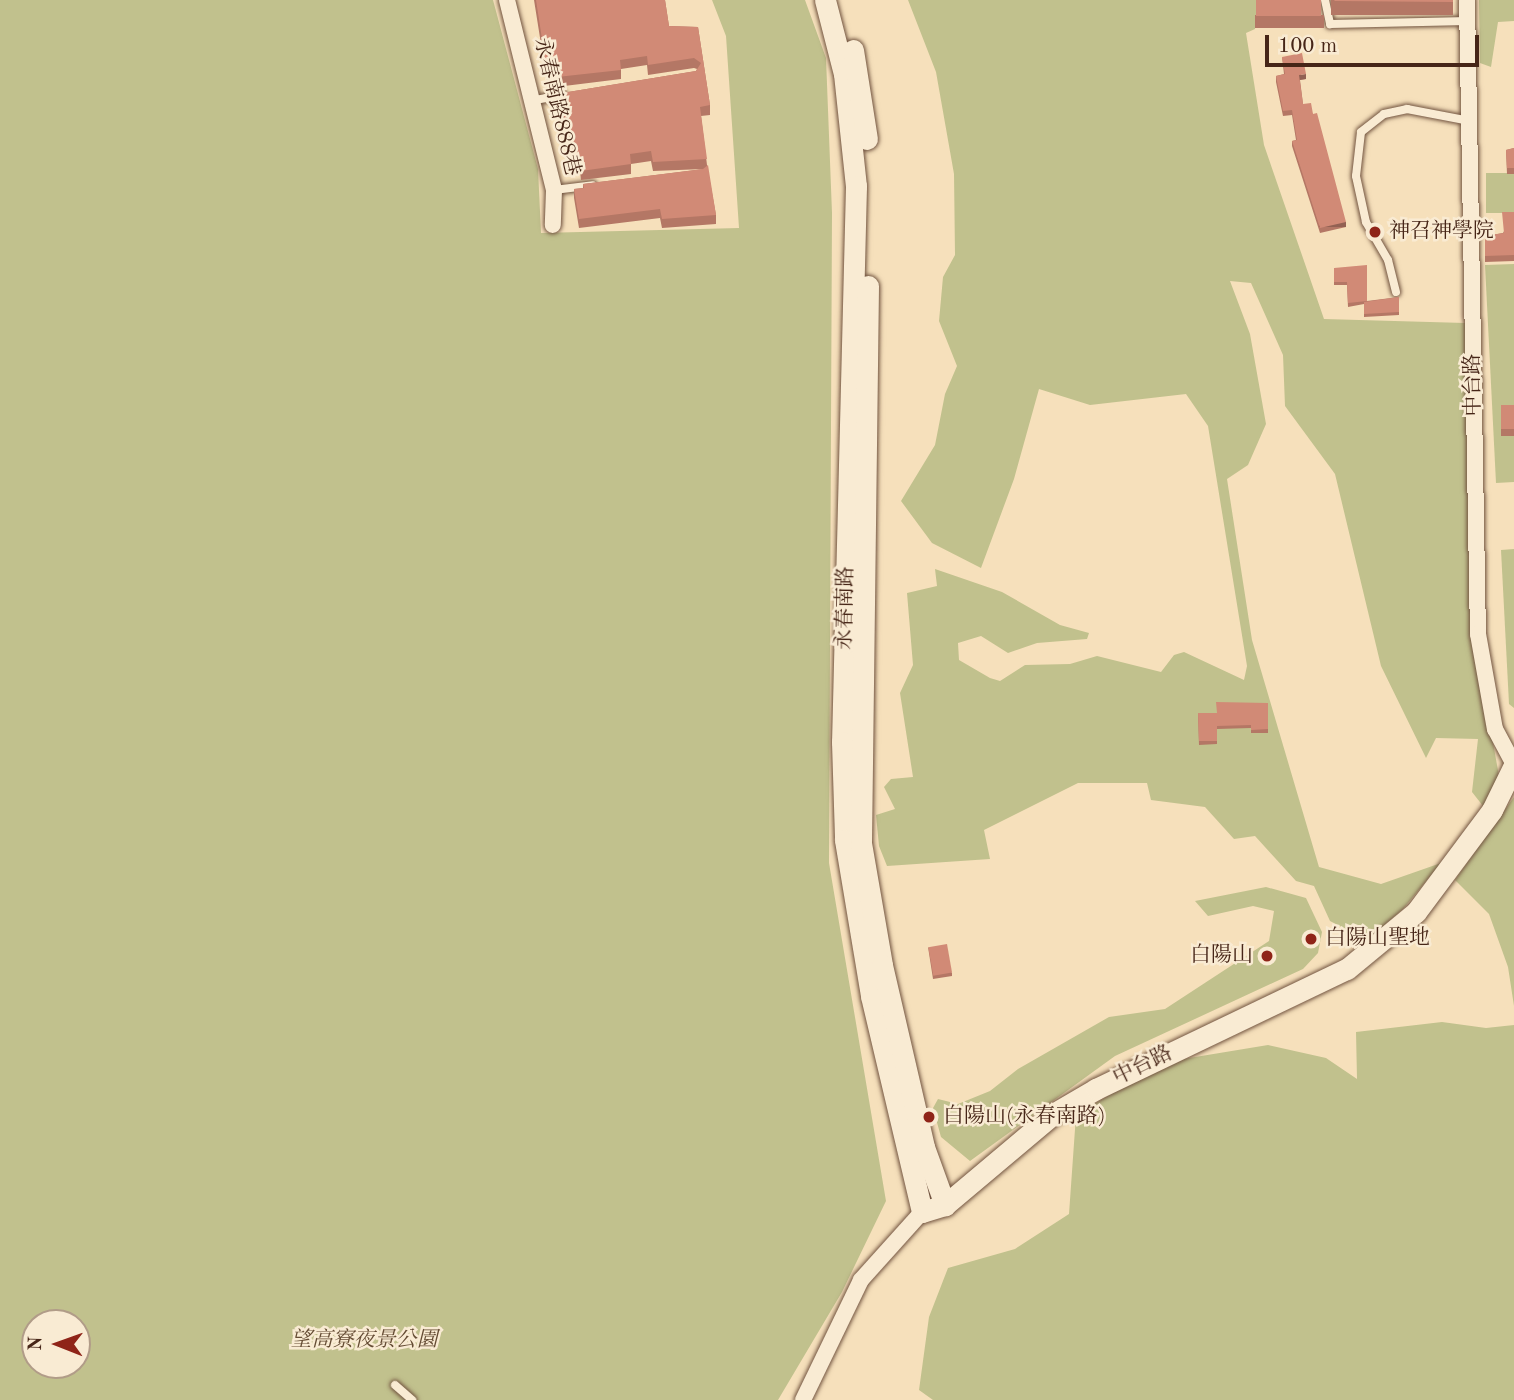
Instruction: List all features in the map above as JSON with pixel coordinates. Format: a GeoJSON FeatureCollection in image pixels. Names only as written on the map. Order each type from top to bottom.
{"type":"FeatureCollection","features":[{"type":"Feature","properties":{"kind":"street","name":"永春南路888巷"},"geometry":{"type":"LineString","coordinates":[[507,0],[535,100],[554,190],[553,225]]}},
{"type":"Feature","properties":{"kind":"street","name":"永春南路"},"geometry":{"type":"LineString","coordinates":[[825,0],[841,25]]}},
{"type":"Feature","properties":{"kind":"street","name":"永春南路"},"geometry":{"type":"LineString","coordinates":[[840,0],[841,25],[862,150],[851,741],[845,840],[854,912],[922,1212]]}},
{"type":"Feature","properties":{"kind":"street","name":"中台路"},"geometry":{"type":"LineString","coordinates":[[922,1212],[945,1205],[1053,1114],[1096,1089],[1347,969],[1416,912],[1492,810],[1514,764],[1494,729],[1478,634],[1467,0]]}},
{"type":"Feature","properties":{"kind":"street","name":"永春南路"},"geometry":{"type":"LineString","coordinates":[[851,741],[861,843],[882,965],[924,1147],[945,1205]]}},
{"type":"Feature","properties":{"kind":"street"},"geometry":{"type":"LineString","coordinates":[[803,1400],[861,1280],[922,1212]]}},
{"type":"Feature","properties":{"kind":"lane"},"geometry":{"type":"LineString","coordinates":[[1325,0],[1330,24],[1468,21]]}},
{"type":"Feature","properties":{"kind":"lane"},"geometry":{"type":"LineString","coordinates":[[535,100],[575,93]]}},
{"type":"Feature","properties":{"kind":"lane"},"geometry":{"type":"LineString","coordinates":[[1396,292],[1388,260],[1366,222],[1356,176],[1361,132],[1384,114],[1407,109],[1470,121]]}},
{"type":"Feature","properties":{"kind":"lane"},"geometry":{"type":"LineString","coordinates":[[554,190],[608,184]]}},
{"type":"Feature","properties":{"kind":"lane"},"geometry":{"type":"LineString","coordinates":[[394,1385],[412,1400]]}},
{"type":"Feature","properties":{"kind":"green space","name":"望高寮夜景公園"},"geometry":{"type":"Polygon","coordinates":[[[0,0],[493,0],[538,169],[541,233],[739,228],[726,36],[712,0],[805,0],[826,58],[832,213],[829,863],[886,1201],[842,1292],[778,1400],[0,1400],[0,0]]]}},
{"type":"Feature","properties":{"kind":"green space"},"geometry":{"type":"Polygon","coordinates":[[[908,0],[1259,0],[1255,29],[1246,33],[1264,145],[1324,319],[1465,323],[1474,637],[1499,776],[1483,806],[1472,792],[1478,739],[1436,738],[1426,758],[1381,666],[1335,474],[1285,406],[1283,355],[1251,283],[1230,281],[1250,334],[1266,424],[1248,465],[1227,479],[1252,640],[1319,867],[1381,884],[1441,863],[1403,909],[1367,940],[1330,921],[1314,886],[1296,881],[1255,836],[1234,839],[1205,807],[1151,800],[1147,783],[1078,783],[984,830],[990,859],[887,866],[879,846],[876,815],[895,809],[884,787],[891,779],[913,777],[900,693],[913,665],[907,593],[937,586],[935,569],[1002,592],[1060,625],[1089,633],[1087,639],[1037,643],[1008,653],[981,636],[958,643],[959,660],[990,678],[1000,681],[1025,665],[1070,664],[1097,656],[1161,672],[1174,655],[1184,652],[1244,680],[1247,666],[1208,426],[1186,394],[1090,405],[1039,389],[1014,479],[981,568],[932,543],[901,501],[935,445],[945,394],[957,366],[939,321],[943,277],[955,255],[954,174],[936,72],[908,0]]]}},
{"type":"Feature","properties":{"kind":"green space"},"geometry":{"type":"Polygon","coordinates":[[[1479,0],[1514,0],[1514,21],[1498,22],[1491,67],[1480,63],[1479,0]]]}},
{"type":"Feature","properties":{"kind":"green space"},"geometry":{"type":"Polygon","coordinates":[[[1486,173],[1514,173],[1514,213],[1486,213],[1486,173]]]}},
{"type":"Feature","properties":{"kind":"green space"},"geometry":{"type":"Polygon","coordinates":[[[1514,264],[1514,482],[1496,483],[1485,265],[1514,264]]]}},
{"type":"Feature","properties":{"kind":"green space"},"geometry":{"type":"Polygon","coordinates":[[[1514,549],[1514,708],[1509,704],[1501,550],[1514,549]]]}},
{"type":"Feature","properties":{"kind":"green space"},"geometry":{"type":"Polygon","coordinates":[[[1514,797],[1514,1006],[1508,967],[1489,914],[1455,880],[1514,797]]]}},
{"type":"Feature","properties":{"kind":"green space"},"geometry":{"type":"Polygon","coordinates":[[[1266,887],[1306,898],[1322,932],[1318,953],[1303,969],[1115,1056],[970,1161],[941,1137],[933,1108],[938,1099],[958,1104],[990,1091],[1018,1069],[1109,1017],[1165,1009],[1269,941],[1274,911],[1253,906],[1208,916],[1195,901],[1266,887]]]}},
{"type":"Feature","properties":{"kind":"green space"},"geometry":{"type":"Polygon","coordinates":[[[1442,1022],[1486,1028],[1514,1025],[1514,1400],[933,1400],[919,1390],[929,1317],[948,1268],[1015,1249],[1069,1214],[1076,1115],[1165,1062],[1268,1045],[1326,1058],[1357,1079],[1356,1032],[1442,1022]]]}},
{"type":"Feature","properties":{"kind":"building"},"geometry":{"type":"Polygon","coordinates":[[[536,0],[665,0],[669,26],[698,27],[710,105],[700,107],[707,159],[653,162],[651,151],[630,154],[631,164],[581,171],[580,162],[574,163],[568,125],[556,94],[696,71],[701,63],[694,58],[648,65],[647,56],[620,60],[621,70],[548,78],[536,0]]]}},
{"type":"Feature","properties":{"kind":"building"},"geometry":{"type":"Polygon","coordinates":[[[1256,0],[1321,0],[1321,16],[1256,16],[1256,0]]]}},
{"type":"Feature","properties":{"kind":"building"},"geometry":{"type":"Polygon","coordinates":[[[1453,0],[1453,2],[1335,1],[1453,0]]]}},
{"type":"Feature","properties":{"kind":"building"},"geometry":{"type":"Polygon","coordinates":[[[1302,53],[1306,74],[1299,75],[1303,104],[1311,103],[1313,114],[1317,113],[1346,222],[1320,228],[1292,141],[1297,140],[1292,110],[1283,111],[1276,76],[1285,74],[1282,57],[1302,53]]]}},
{"type":"Feature","properties":{"kind":"building"},"geometry":{"type":"Polygon","coordinates":[[[1514,148],[1514,168],[1507,168],[1506,150],[1514,148]]]}},
{"type":"Feature","properties":{"kind":"building"},"geometry":{"type":"Polygon","coordinates":[[[708,165],[716,215],[662,219],[660,209],[579,219],[574,189],[584,188],[583,184],[703,169],[708,165]]]}},
{"type":"Feature","properties":{"kind":"building"},"geometry":{"type":"Polygon","coordinates":[[[1502,212],[1514,212],[1514,255],[1485,256],[1485,236],[1504,233],[1502,212]]]}},
{"type":"Feature","properties":{"kind":"building"},"geometry":{"type":"Polygon","coordinates":[[[1367,265],[1367,301],[1348,303],[1347,282],[1334,282],[1334,268],[1367,265]]]}},
{"type":"Feature","properties":{"kind":"building"},"geometry":{"type":"Polygon","coordinates":[[[1399,297],[1399,312],[1364,314],[1364,302],[1399,297]]]}},
{"type":"Feature","properties":{"kind":"building"},"geometry":{"type":"Polygon","coordinates":[[[1501,405],[1514,405],[1514,429],[1501,429],[1501,405]]]}},
{"type":"Feature","properties":{"kind":"building"},"geometry":{"type":"Polygon","coordinates":[[[1216,702],[1268,703],[1268,729],[1251,730],[1251,725],[1217,726],[1217,741],[1199,741],[1198,713],[1217,713],[1216,702]]]}},
{"type":"Feature","properties":{"kind":"building"},"geometry":{"type":"Polygon","coordinates":[[[947,944],[952,973],[933,976],[928,947],[947,944]]]}},
{"type":"Feature","properties":{"kind":"place","name":"神召神學院"},"geometry":{"type":"Point","coordinates":[1375,232]}},
{"type":"Feature","properties":{"kind":"place","name":"白陽山聖地"},"geometry":{"type":"Point","coordinates":[1311,939]}},
{"type":"Feature","properties":{"kind":"place","name":"白陽山"},"geometry":{"type":"Point","coordinates":[1267,956]}},
{"type":"Feature","properties":{"kind":"place","name":"白陽山(永春南路)"},"geometry":{"type":"Point","coordinates":[929,1117]}}]}
